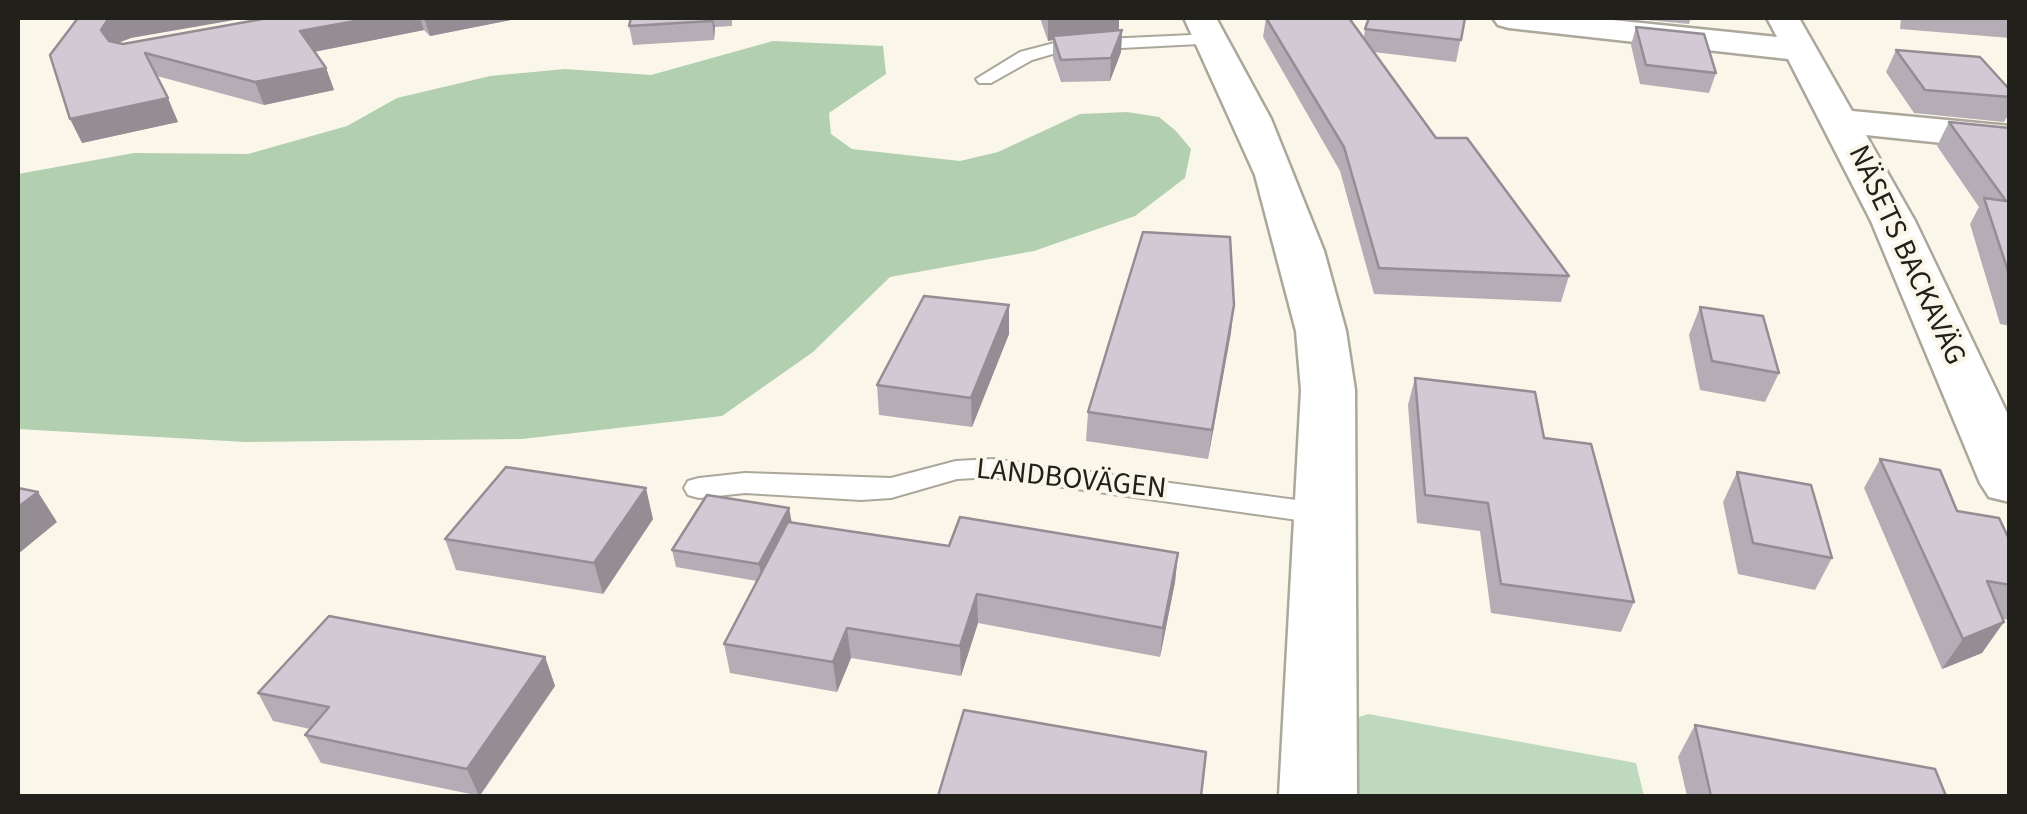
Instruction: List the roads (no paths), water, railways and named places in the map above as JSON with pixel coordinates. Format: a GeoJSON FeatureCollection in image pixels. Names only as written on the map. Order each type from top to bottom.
{"type":"FeatureCollection","features":[{"type":"Feature","properties":{"kind":"street"},"geometry":{"type":"LineString","coordinates":[[1509,18],[1791,34]]}},
{"type":"Feature","properties":{"kind":"street"},"geometry":{"type":"LineString","coordinates":[[1206,28],[1276,175],[1301,250],[1321,331],[1328,390],[1318,796]]}},
{"type":"Feature","properties":{"kind":"street","name":"NÄSETS BACKAVÄG"},"geometry":{"type":"LineString","coordinates":[[1791,34],[1988,394],[2010,483]]}},
{"type":"Feature","properties":{"kind":"street","name":"NÄSETS BACKAVÄG"},"geometry":{"type":"LineString","coordinates":[[1840,121],[2010,138]]}},
{"type":"Feature","properties":{"kind":"lane"},"geometry":{"type":"LineString","coordinates":[[985,80],[1026,56],[1062,46],[1206,28]]}},
{"type":"Feature","properties":{"kind":"lane","name":"LANDBOVÄGEN"},"geometry":{"type":"LineString","coordinates":[[699,488],[744,483],[861,490],[890,488],[956,470],[992,468],[1326,514]]}}]}
